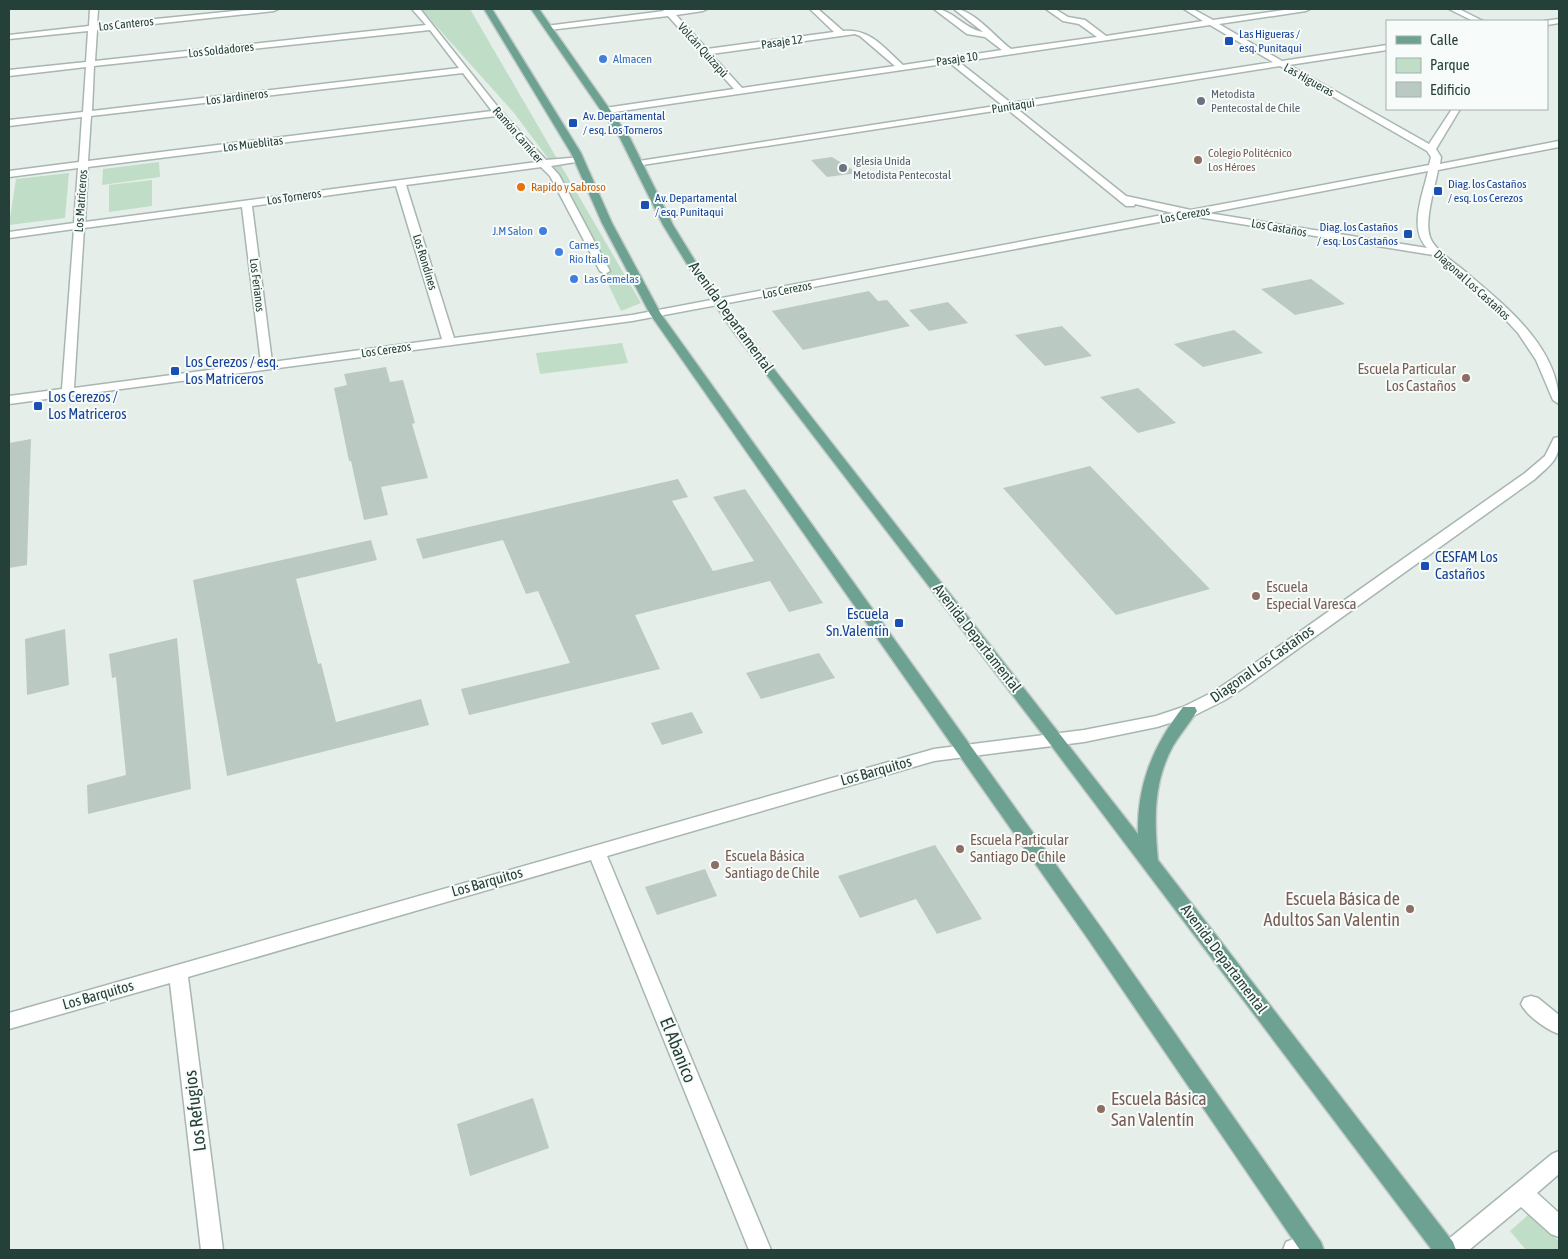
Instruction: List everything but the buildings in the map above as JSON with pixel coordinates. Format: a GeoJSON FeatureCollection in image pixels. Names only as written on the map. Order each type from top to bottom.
{"type":"FeatureCollection","features":[{"type":"Feature","properties":{"kind":"main road"},"geometry":{"type":"LineString","coordinates":[[488,9],[579,159],[611,231],[656,314],[966,751],[1305,1248]]}},
{"type":"Feature","properties":{"kind":"main road","name":"Avenida Departamental"},"geometry":{"type":"LineString","coordinates":[[535,9],[608,110],[639,164],[668,225],[719,303],[1056,740],[1445,1250]]}},
{"type":"Feature","properties":{"kind":"main road"},"geometry":{"type":"LineString","coordinates":[[1149,862],[1145,832],[1146,804],[1151,777],[1160,753],[1173,731],[1189,711]]}},
{"type":"Feature","properties":{"kind":"street","name":"Los Matriceros"},"geometry":{"type":"LineString","coordinates":[[68,392],[94,9]]}},
{"type":"Feature","properties":{"kind":"street","name":"Los Canteros"},"geometry":{"type":"LineString","coordinates":[[9,37],[274,9]]}},
{"type":"Feature","properties":{"kind":"street","name":"Ramón Carnicer"},"geometry":{"type":"LineString","coordinates":[[416,9],[498,113],[542,164],[554,175],[605,271]]}},
{"type":"Feature","properties":{"kind":"street"},"geometry":{"type":"LineString","coordinates":[[549,28],[668,11],[703,9]]}},
{"type":"Feature","properties":{"kind":"street"},"geometry":{"type":"LineString","coordinates":[[814,9],[841,34]]}},
{"type":"Feature","properties":{"kind":"street"},"geometry":{"type":"LineString","coordinates":[[938,9],[970,32],[988,35]]}},
{"type":"Feature","properties":{"kind":"street"},"geometry":{"type":"LineString","coordinates":[[958,9],[986,30],[988,35],[1010,52]]}},
{"type":"Feature","properties":{"kind":"street"},"geometry":{"type":"LineString","coordinates":[[1050,9],[1066,19],[1082,22],[1104,38]]}},
{"type":"Feature","properties":{"kind":"street","name":"Las Higueras"},"geometry":{"type":"LineString","coordinates":[[1188,9],[1432,148]]}},
{"type":"Feature","properties":{"kind":"street","name":"Pasaje 10"},"geometry":{"type":"LineString","coordinates":[[608,110],[1306,9]]}},
{"type":"Feature","properties":{"kind":"street"},"geometry":{"type":"LineString","coordinates":[[1453,9],[1478,20]]}},
{"type":"Feature","properties":{"kind":"street","name":"Volcán Quizapú"},"geometry":{"type":"LineString","coordinates":[[668,11],[740,91]]}},
{"type":"Feature","properties":{"kind":"street"},"geometry":{"type":"LineString","coordinates":[[1077,12],[1083,16],[1082,22]]}},
{"type":"Feature","properties":{"kind":"street","name":"Los Soldadores"},"geometry":{"type":"LineString","coordinates":[[9,74],[432,27]]}},
{"type":"Feature","properties":{"kind":"street","name":"Pasaje 12"},"geometry":{"type":"LineString","coordinates":[[705,52],[858,32],[902,68]]}},
{"type":"Feature","properties":{"kind":"street","name":"Punitaqui"},"geometry":{"type":"LineString","coordinates":[[639,164],[1386,47]]}},
{"type":"Feature","properties":{"kind":"street","name":"Los Castaños"},"geometry":{"type":"LineString","coordinates":[[952,60],[1150,222]]}},
{"type":"Feature","properties":{"kind":"street","name":"Los Jardineros"},"geometry":{"type":"LineString","coordinates":[[9,123],[466,70]]}},
{"type":"Feature","properties":{"kind":"street"},"geometry":{"type":"LineString","coordinates":[[1432,148],[1455,110]]}},
{"type":"Feature","properties":{"kind":"street","name":"Los Mueblitas"},"geometry":{"type":"LineString","coordinates":[[9,174],[498,113]]}},
{"type":"Feature","properties":{"kind":"street","name":"Los Cerezos"},"geometry":{"type":"LineString","coordinates":[[9,400],[656,314],[1559,144]]}},
{"type":"Feature","properties":{"kind":"street","name":"Diagonal Los Castaños"},"geometry":{"type":"LineString","coordinates":[[1432,148],[1436,155],[1422,233],[1435,252],[1510,318],[1542,360],[1559,400]]}},
{"type":"Feature","properties":{"kind":"street","name":"Los Torneros"},"geometry":{"type":"LineString","coordinates":[[9,235],[579,159]]}},
{"type":"Feature","properties":{"kind":"street"},"geometry":{"type":"LineString","coordinates":[[1396,176],[1418,180],[1431,189]]}},
{"type":"Feature","properties":{"kind":"street","name":"Los Rondines"},"geometry":{"type":"LineString","coordinates":[[400,183],[450,342]]}},
{"type":"Feature","properties":{"kind":"street","name":"Los Castaños"},"geometry":{"type":"LineString","coordinates":[[1123,198],[1195,214],[1406,250],[1435,252]]}},
{"type":"Feature","properties":{"kind":"street","name":"Los Ferianos"},"geometry":{"type":"LineString","coordinates":[[247,203],[267,366]]}},
{"type":"Feature","properties":{"kind":"street"},"geometry":{"type":"LineString","coordinates":[[1244,204],[1236,211],[1242,219],[1250,223]]}},
{"type":"Feature","properties":{"kind":"street","name":"Diagonal Los Castaños"},"geometry":{"type":"LineString","coordinates":[[966,751],[1056,740],[1115,730],[1189,711],[1233,686],[1530,476],[1550,458],[1559,441]]}},
{"type":"Feature","properties":{"kind":"street","name":"Los Barquitos"},"geometry":{"type":"LineString","coordinates":[[9,1021],[934,755],[966,751]]}},
{"type":"Feature","properties":{"kind":"street","name":"El Abanico"},"geometry":{"type":"LineString","coordinates":[[596,851],[760,1250]]}},
{"type":"Feature","properties":{"kind":"street","name":"Los Refugios"},"geometry":{"type":"LineString","coordinates":[[178,972],[212,1250]]}},
{"type":"Feature","properties":{"kind":"street"},"geometry":{"type":"LineString","coordinates":[[1531,1004],[1559,1026]]}},
{"type":"Feature","properties":{"kind":"street"},"geometry":{"type":"LineString","coordinates":[[1453,1250],[1559,1161]]}},
{"type":"Feature","properties":{"kind":"street"},"geometry":{"type":"LineString","coordinates":[[1521,1193],[1559,1227]]}},
{"type":"Feature","properties":{"kind":"green space"},"geometry":{"type":"Polygon","coordinates":[[[421,9],[470,9],[641,303],[621,311],[547,157],[514,113],[421,9]]]}},
{"type":"Feature","properties":{"kind":"green space"},"geometry":{"type":"Polygon","coordinates":[[[159,162],[160,177],[102,185],[103,169],[159,162]]]}},
{"type":"Feature","properties":{"kind":"green space"},"geometry":{"type":"Polygon","coordinates":[[[69,173],[65,218],[9,225],[16,179],[69,173]]]}},
{"type":"Feature","properties":{"kind":"green space"},"geometry":{"type":"Polygon","coordinates":[[[152,180],[152,206],[109,212],[109,185],[152,180]]]}},
{"type":"Feature","properties":{"kind":"green space"},"geometry":{"type":"Polygon","coordinates":[[[622,343],[628,363],[540,374],[536,353],[622,343]]]}},
{"type":"Feature","properties":{"kind":"green space"},"geometry":{"type":"Polygon","coordinates":[[[1529,1214],[1559,1241],[1559,1250],[1526,1250],[1510,1231],[1529,1214]]]}},
{"type":"Feature","properties":{"kind":"place","name":"Las Higueras / esq. Punitaqui"},"geometry":{"type":"Point","coordinates":[1229,41]}},
{"type":"Feature","properties":{"kind":"place","name":"Almacen"},"geometry":{"type":"Point","coordinates":[603,59]}},
{"type":"Feature","properties":{"kind":"place","name":"Metodista Pentecostal de Chile"},"geometry":{"type":"Point","coordinates":[1201,101]}},
{"type":"Feature","properties":{"kind":"place","name":"Av. Departamental / esq. Los Torneros"},"geometry":{"type":"Point","coordinates":[573,123]}},
{"type":"Feature","properties":{"kind":"place","name":"Colegio Politécnico Los Héroes"},"geometry":{"type":"Point","coordinates":[1198,160]}},
{"type":"Feature","properties":{"kind":"place","name":"Iglesia Unida Metodista Pentecostal"},"geometry":{"type":"Point","coordinates":[843,168]}},
{"type":"Feature","properties":{"kind":"place","name":"Rapido y Sabroso"},"geometry":{"type":"Point","coordinates":[521,187]}},
{"type":"Feature","properties":{"kind":"place","name":"Diag. los Castaños / esq. Los Cerezos"},"geometry":{"type":"Point","coordinates":[1438,191]}},
{"type":"Feature","properties":{"kind":"place","name":"Av. Departamental / esq. Punitaqui"},"geometry":{"type":"Point","coordinates":[645,205]}},
{"type":"Feature","properties":{"kind":"place","name":"J.M Salon"},"geometry":{"type":"Point","coordinates":[543,231]}},
{"type":"Feature","properties":{"kind":"place","name":"Diag. los Castaños / esq. Los Castaños"},"geometry":{"type":"Point","coordinates":[1408,234]}},
{"type":"Feature","properties":{"kind":"place","name":"Carnes Rio Italia"},"geometry":{"type":"Point","coordinates":[559,252]}},
{"type":"Feature","properties":{"kind":"place","name":"Las Gemelas"},"geometry":{"type":"Point","coordinates":[574,279]}},
{"type":"Feature","properties":{"kind":"place","name":"Los Cerezos / esq. Los Matriceros"},"geometry":{"type":"Point","coordinates":[175,371]}},
{"type":"Feature","properties":{"kind":"place","name":"Escuela Particular Los Castaños"},"geometry":{"type":"Point","coordinates":[1466,378]}},
{"type":"Feature","properties":{"kind":"place","name":"Los Cerezos / Los Matriceros"},"geometry":{"type":"Point","coordinates":[38,406]}},
{"type":"Feature","properties":{"kind":"place","name":"CESFAM Los Castaños"},"geometry":{"type":"Point","coordinates":[1425,566]}},
{"type":"Feature","properties":{"kind":"place","name":"Escuela Especial Varesca"},"geometry":{"type":"Point","coordinates":[1256,596]}},
{"type":"Feature","properties":{"kind":"place","name":"Escuela Sn.Valentín"},"geometry":{"type":"Point","coordinates":[899,623]}},
{"type":"Feature","properties":{"kind":"place","name":"Escuela Particular Santiago De Chile"},"geometry":{"type":"Point","coordinates":[960,849]}},
{"type":"Feature","properties":{"kind":"place","name":"Escuela Básica Santiago de Chile"},"geometry":{"type":"Point","coordinates":[715,865]}},
{"type":"Feature","properties":{"kind":"place","name":"Escuela Básica de Adultos San Valentin"},"geometry":{"type":"Point","coordinates":[1410,909]}},
{"type":"Feature","properties":{"kind":"place","name":"Escuela Básica San Valentín"},"geometry":{"type":"Point","coordinates":[1101,1109]}}]}
